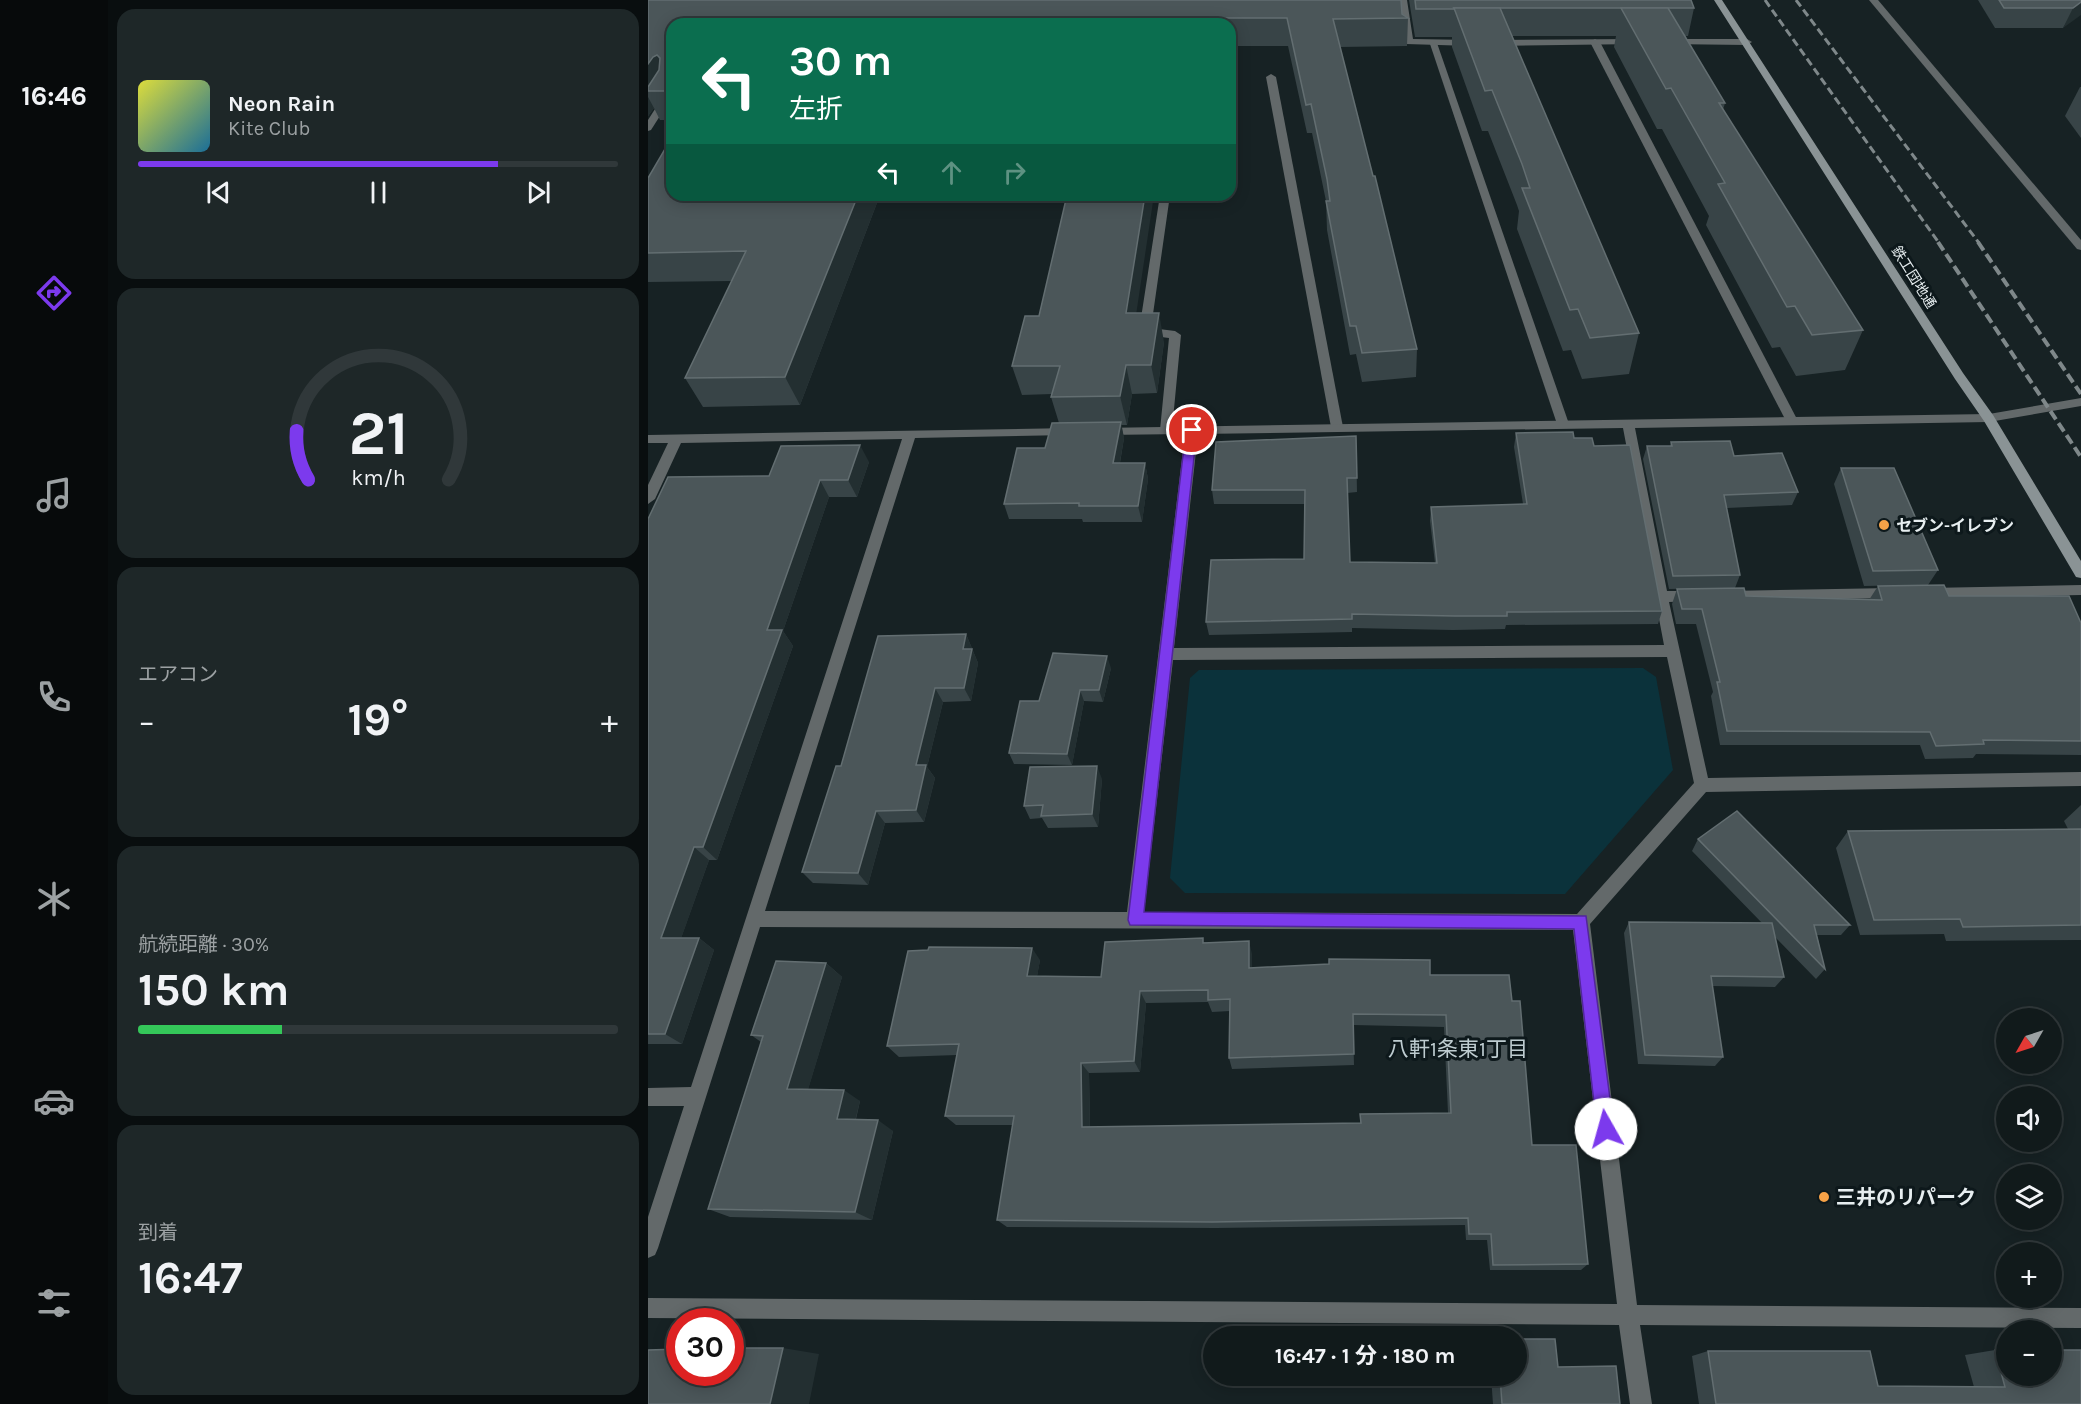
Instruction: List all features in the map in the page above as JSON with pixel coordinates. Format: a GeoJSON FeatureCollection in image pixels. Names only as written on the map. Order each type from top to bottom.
{"type":"FeatureCollection","features":[{"type":"Feature","properties":{"kind":"street"},"geometry":{"type":"LineString","coordinates":[[1403,0],[1409,42],[1747,42]]}},
{"type":"Feature","properties":{"kind":"street","name":"鉄工団地通"},"geometry":{"type":"LineString","coordinates":[[1718,0],[1959,376],[1989,418],[2081,573]]}},
{"type":"Feature","properties":{"kind":"street"},"geometry":{"type":"LineString","coordinates":[[1873,0],[2081,247]]}},
{"type":"Feature","properties":{"kind":"street"},"geometry":{"type":"LineString","coordinates":[[1595,42],[1792,421]]}},
{"type":"Feature","properties":{"kind":"street"},"geometry":{"type":"LineString","coordinates":[[1432,43],[1563,424]]}},
{"type":"Feature","properties":{"kind":"street"},"geometry":{"type":"LineString","coordinates":[[1272,77],[1337,428]]}},
{"type":"Feature","properties":{"kind":"street"},"geometry":{"type":"LineString","coordinates":[[648,128],[666,100]]}},
{"type":"Feature","properties":{"kind":"street"},"geometry":{"type":"LineString","coordinates":[[1164,201],[1145,331],[1175,335],[1166,430]]}},
{"type":"Feature","properties":{"kind":"street"},"geometry":{"type":"LineString","coordinates":[[648,439],[910,433],[1989,418],[2081,402]]}},
{"type":"Feature","properties":{"kind":"street"},"geometry":{"type":"LineString","coordinates":[[1628,423],[1661,597],[1702,785]]}},
{"type":"Feature","properties":{"kind":"street"},"geometry":{"type":"LineString","coordinates":[[1136,920],[1192,430]]}},
{"type":"Feature","properties":{"kind":"street"},"geometry":{"type":"LineString","coordinates":[[648,1248],[910,433]]}},
{"type":"Feature","properties":{"kind":"street"},"geometry":{"type":"LineString","coordinates":[[648,499],[677,438]]}},
{"type":"Feature","properties":{"kind":"street"},"geometry":{"type":"LineString","coordinates":[[1661,597],[2081,590]]}},
{"type":"Feature","properties":{"kind":"street"},"geometry":{"type":"LineString","coordinates":[[1167,654],[1674,651]]}},
{"type":"Feature","properties":{"kind":"street"},"geometry":{"type":"LineString","coordinates":[[1641,1404],[1581,922],[1702,785],[2081,779]]}},
{"type":"Feature","properties":{"kind":"street"},"geometry":{"type":"LineString","coordinates":[[752,919],[1581,922]]}},
{"type":"Feature","properties":{"kind":"street"},"geometry":{"type":"LineString","coordinates":[[648,1097],[695,1096]]}},
{"type":"Feature","properties":{"kind":"street"},"geometry":{"type":"LineString","coordinates":[[648,1308],[1628,1313],[2081,1318]]}},
{"type":"Feature","properties":{"kind":"shaded area"},"geometry":{"type":"Polygon","coordinates":[[[1643,668],[1656,677],[1673,770],[1565,894],[1185,893],[1170,878],[1190,678],[1199,670],[1643,668]]]}},
{"type":"Feature","properties":{"kind":"building"},"geometry":{"type":"Polygon","coordinates":[[[648,0],[1401,0],[1402,14],[1408,18],[1333,19],[1373,176],[1375,176],[1417,349],[1362,353],[1356,326],[1350,326],[1326,201],[1330,201],[1327,179],[1311,104],[1306,105],[1287,18],[666,18],[666,91],[648,91],[648,87],[659,70],[660,58],[657,55],[653,57],[648,64],[648,0]]]}},
{"type":"Feature","properties":{"kind":"building"},"geometry":{"type":"Polygon","coordinates":[[[1415,0],[1691,0],[1694,8],[1416,9],[1415,0]]]}},
{"type":"Feature","properties":{"kind":"building"},"geometry":{"type":"Polygon","coordinates":[[[1999,0],[2081,0],[2081,2],[2073,8],[2004,8],[1999,0]]]}},
{"type":"Feature","properties":{"kind":"building"},"geometry":{"type":"Polygon","coordinates":[[[1454,8],[1500,8],[1639,333],[1590,338],[1578,309],[1570,310],[1522,188],[1530,188],[1522,164],[1492,90],[1485,91],[1454,8]]]}},
{"type":"Feature","properties":{"kind":"building"},"geometry":{"type":"Polygon","coordinates":[[[1621,8],[1668,8],[1725,103],[1719,103],[1863,330],[1812,335],[1795,306],[1787,307],[1718,184],[1725,183],[1671,88],[1666,89],[1621,8]]]}},
{"type":"Feature","properties":{"kind":"building"},"geometry":{"type":"Polygon","coordinates":[[[666,147],[666,201],[856,201],[785,377],[685,378],[746,251],[648,253],[648,178],[666,147]]]}},
{"type":"Feature","properties":{"kind":"building"},"geometry":{"type":"Polygon","coordinates":[[[1066,201],[1144,201],[1126,313],[1159,313],[1151,365],[1126,365],[1120,396],[1051,397],[1060,366],[1012,366],[1025,316],[1039,316],[1066,201]]]}},
{"type":"Feature","properties":{"kind":"building"},"geometry":{"type":"Polygon","coordinates":[[[1121,422],[1113,463],[1145,463],[1138,506],[1079,506],[1079,503],[1004,504],[1017,448],[1045,448],[1052,423],[1121,422]]]}},
{"type":"Feature","properties":{"kind":"building"},"geometry":{"type":"Polygon","coordinates":[[[1573,432],[1574,438],[1592,438],[1594,446],[1630,445],[1662,611],[1507,612],[1507,616],[1352,614],[1352,619],[1206,622],[1211,560],[1304,559],[1305,490],[1212,490],[1216,442],[1356,436],[1357,478],[1347,478],[1350,562],[1437,563],[1431,507],[1527,504],[1516,433],[1573,432]]]}},
{"type":"Feature","properties":{"kind":"building"},"geometry":{"type":"Polygon","coordinates":[[[1730,441],[1734,456],[1782,453],[1798,492],[1724,495],[1740,575],[1673,576],[1647,446],[1672,446],[1671,442],[1730,441]]]}},
{"type":"Feature","properties":{"kind":"building"},"geometry":{"type":"Polygon","coordinates":[[[860,445],[848,480],[820,480],[767,630],[782,630],[703,847],[694,847],[661,938],[699,938],[665,1034],[648,1034],[648,519],[668,477],[769,476],[781,446],[860,445]]]}},
{"type":"Feature","properties":{"kind":"building"},"geometry":{"type":"Polygon","coordinates":[[[1841,468],[1894,468],[1938,570],[1873,571],[1841,468]]]}},
{"type":"Feature","properties":{"kind":"building"},"geometry":{"type":"Polygon","coordinates":[[[1944,585],[1949,596],[2069,596],[2081,623],[2081,741],[1983,740],[1984,744],[1936,746],[1930,732],[1727,731],[1717,682],[1720,682],[1702,609],[1682,609],[1677,589],[1744,588],[1746,596],[1882,600],[1878,586],[1944,585]]]}},
{"type":"Feature","properties":{"kind":"building"},"geometry":{"type":"Polygon","coordinates":[[[966,634],[963,649],[972,649],[964,688],[935,688],[916,765],[926,765],[916,810],[876,811],[858,873],[802,872],[836,766],[841,766],[878,636],[966,634]]]}},
{"type":"Feature","properties":{"kind":"building"},"geometry":{"type":"Polygon","coordinates":[[[1053,653],[1107,656],[1099,690],[1080,690],[1067,754],[1009,753],[1020,701],[1039,701],[1053,653]]]}},
{"type":"Feature","properties":{"kind":"building"},"geometry":{"type":"Polygon","coordinates":[[[1097,766],[1092,814],[1041,816],[1043,805],[1024,806],[1030,767],[1097,766]]]}},
{"type":"Feature","properties":{"kind":"building"},"geometry":{"type":"Polygon","coordinates":[[[1737,811],[1850,925],[1814,925],[1825,969],[1698,839],[1737,811]]]}},
{"type":"Feature","properties":{"kind":"building"},"geometry":{"type":"Polygon","coordinates":[[[2081,829],[2081,925],[1963,927],[1960,919],[1874,920],[1848,831],[2081,829]]]}},
{"type":"Feature","properties":{"kind":"building"},"geometry":{"type":"Polygon","coordinates":[[[1629,922],[1772,923],[1784,977],[1711,976],[1723,1057],[1645,1055],[1629,922]]]}},
{"type":"Feature","properties":{"kind":"building"},"geometry":{"type":"Polygon","coordinates":[[[1203,938],[1203,943],[1249,941],[1249,968],[1329,964],[1329,959],[1430,960],[1430,975],[1509,975],[1512,1001],[1520,1001],[1532,1145],[1576,1145],[1588,1264],[1493,1265],[1491,1234],[1469,1234],[1468,1218],[1212,1222],[997,1220],[1014,1116],[945,1116],[959,1044],[887,1046],[908,951],[928,950],[929,947],[1032,948],[1027,976],[1101,977],[1105,942],[1203,938]],[[1208,990],[1140,991],[1134,1061],[1081,1063],[1082,1127],[1361,1123],[1360,1114],[1451,1113],[1446,1015],[1353,1014],[1354,1054],[1229,1058],[1230,999],[1208,1000],[1208,990]]]}},
{"type":"Feature","properties":{"kind":"building"},"geometry":{"type":"Polygon","coordinates":[[[776,961],[826,963],[787,1089],[844,1090],[837,1119],[878,1120],[855,1212],[708,1209],[763,1036],[751,1035],[776,961]]]}},
{"type":"Feature","properties":{"kind":"building"},"geometry":{"type":"Polygon","coordinates":[[[1527,1339],[1555,1339],[1558,1367],[1616,1366],[1620,1404],[1502,1404],[1501,1386],[1527,1386],[1527,1339]]]}},
{"type":"Feature","properties":{"kind":"building"},"geometry":{"type":"Polygon","coordinates":[[[744,1348],[783,1348],[770,1404],[648,1404],[648,1350],[666,1349],[666,1386],[744,1386],[744,1348]]]}},
{"type":"Feature","properties":{"kind":"building"},"geometry":{"type":"Polygon","coordinates":[[[2062,1350],[2081,1350],[2081,1404],[1716,1404],[1708,1351],[1870,1351],[1878,1386],[2062,1386],[2062,1350]]]}},
{"type":"Feature","properties":{"kind":"railway"},"geometry":{"type":"LineString","coordinates":[[1765,0],[1939,243]]}},
{"type":"Feature","properties":{"kind":"railway"},"geometry":{"type":"LineString","coordinates":[[1796,0],[1979,243]]}},
{"type":"Feature","properties":{"kind":"railway"},"geometry":{"type":"LineString","coordinates":[[1938,242],[2081,457]]}},
{"type":"Feature","properties":{"kind":"railway"},"geometry":{"type":"LineString","coordinates":[[1978,242],[2081,394]]}},
{"type":"Feature","properties":{"kind":"place","name":"セブン-イレブン"},"geometry":{"type":"Point","coordinates":[1884,525]}},
{"type":"Feature","properties":{"kind":"place","name":"三井のリパーク"},"geometry":{"type":"Point","coordinates":[1824,1197]}},
{"type":"Feature","properties":{"kind":"district","name":"八軒1条東1丁目"},"geometry":{"type":"Point","coordinates":[1458,1049]}},
{"type":"Feature","properties":{"kind":"route"},"geometry":{"type":"LineString","coordinates":[[1192,430],[1136,920],[1581,922],[1606,1129]]}}]}
